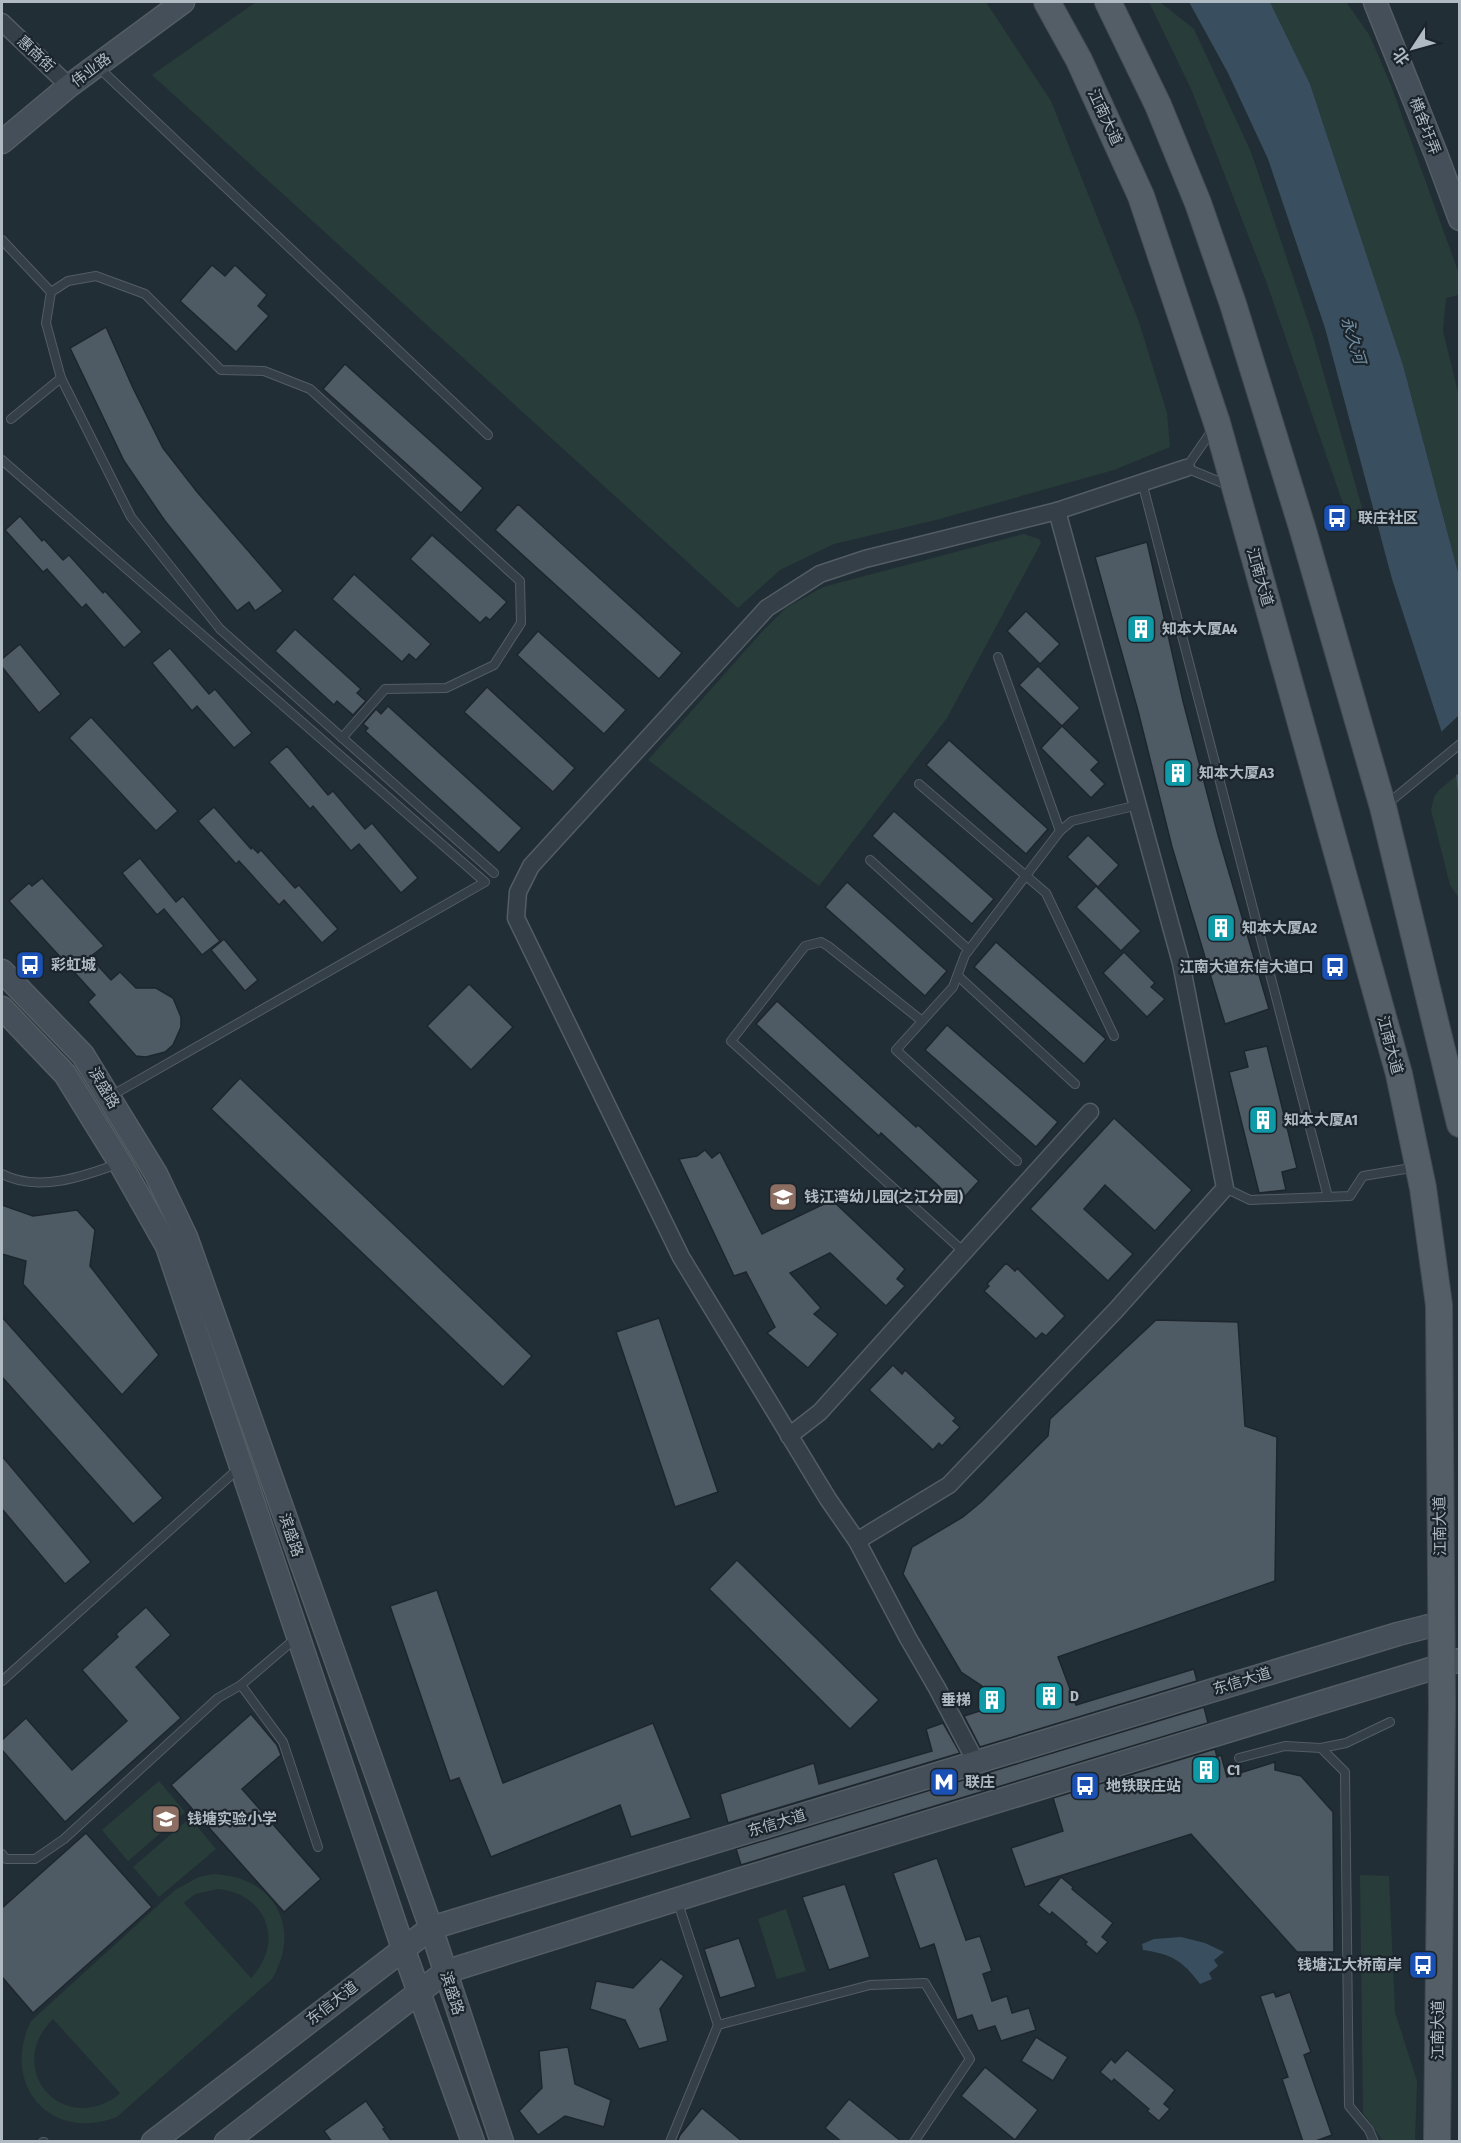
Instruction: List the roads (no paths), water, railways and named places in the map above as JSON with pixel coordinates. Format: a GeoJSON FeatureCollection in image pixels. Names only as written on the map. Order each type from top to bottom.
{"type":"FeatureCollection","features":[{"type":"Feature","properties":{"kind":"main road","name":"伟业路"},"geometry":{"type":"LineString","coordinates":[[2,142],[69,86],[183,2]]}},
{"type":"Feature","properties":{"kind":"main road","name":"江南大道"},"geometry":{"type":"LineString","coordinates":[[1047,2],[1079,60],[1141,196],[1217,423],[1399,1074],[1418,1167],[1439,1305],[1451,1663],[1437,2142]]}},
{"type":"Feature","properties":{"kind":"main road"},"geometry":{"type":"LineString","coordinates":[[1108,2],[1158,105],[1198,203],[1233,304],[1302,527],[1383,807],[1460,1124]]}},
{"type":"Feature","properties":{"kind":"main road","name":"横舍圩弄"},"geometry":{"type":"LineString","coordinates":[[1375,2],[1460,219]]}},
{"type":"Feature","properties":{"kind":"main road","name":"滨盛路"},"geometry":{"type":"LineString","coordinates":[[2,971],[83,1055],[156,1174],[186,1238],[431,1928],[502,2142]]}},
{"type":"Feature","properties":{"kind":"main road","name":"滨盛路"},"geometry":{"type":"LineString","coordinates":[[2,1008],[65,1074],[120,1163],[167,1246],[404,1948],[473,2142]]}},
{"type":"Feature","properties":{"kind":"main road","name":"东信大道"},"geometry":{"type":"LineString","coordinates":[[153,2142],[431,1928],[1450,1620]]}},
{"type":"Feature","properties":{"kind":"main road"},"geometry":{"type":"LineString","coordinates":[[226,2142],[445,1972],[1451,1663]]}},
{"type":"Feature","properties":{"kind":"street","name":"惠商街"},"geometry":{"type":"LineString","coordinates":[[2,22],[69,86]]}},
{"type":"Feature","properties":{"kind":"street"},"geometry":{"type":"LineString","coordinates":[[976,1762],[857,1541],[828,1499],[681,1257],[516,918],[518,892],[531,866],[767,608],[820,574],[865,559],[1057,511],[1186,468]]}},
{"type":"Feature","properties":{"kind":"street"},"geometry":{"type":"LineString","coordinates":[[857,1541],[949,1485],[1116,1310],[1225,1188],[1181,963],[1057,511]]}},
{"type":"Feature","properties":{"kind":"street"},"geometry":{"type":"LineString","coordinates":[[789,1436],[820,1412],[1090,1112]]}},
{"type":"Feature","properties":{"kind":"lane"},"geometry":{"type":"LineString","coordinates":[[97,66],[488,435]]}},
{"type":"Feature","properties":{"kind":"lane"},"geometry":{"type":"LineString","coordinates":[[2,240],[51,292]]}},
{"type":"Feature","properties":{"kind":"lane"},"geometry":{"type":"LineString","coordinates":[[342,738],[385,689],[446,688],[494,665],[521,623],[520,581],[310,389],[264,371],[221,370],[145,294],[96,276],[68,280],[51,292],[46,323],[61,378],[132,517],[220,629],[342,738],[494,873]]}},
{"type":"Feature","properties":{"kind":"lane"},"geometry":{"type":"LineString","coordinates":[[11,419],[61,378]]}},
{"type":"Feature","properties":{"kind":"lane"},"geometry":{"type":"LineString","coordinates":[[1217,423],[1186,468],[1235,488]]}},
{"type":"Feature","properties":{"kind":"lane"},"geometry":{"type":"LineString","coordinates":[[2,460],[485,882],[109,1097]]}},
{"type":"Feature","properties":{"kind":"lane"},"geometry":{"type":"LineString","coordinates":[[1142,482],[1328,1197]]}},
{"type":"Feature","properties":{"kind":"lane"},"geometry":{"type":"LineString","coordinates":[[998,657],[1060,831]]}},
{"type":"Feature","properties":{"kind":"lane"},"geometry":{"type":"LineString","coordinates":[[1383,807],[1460,744]]}},
{"type":"Feature","properties":{"kind":"lane"},"geometry":{"type":"LineString","coordinates":[[919,784],[1046,893],[1114,1036]]}},
{"type":"Feature","properties":{"kind":"lane"},"geometry":{"type":"LineString","coordinates":[[1017,1161],[896,1050],[954,987],[969,950],[1060,831],[1072,821],[1138,805]]}},
{"type":"Feature","properties":{"kind":"lane"},"geometry":{"type":"LineString","coordinates":[[870,860],[969,950]]}},
{"type":"Feature","properties":{"kind":"lane"},"geometry":{"type":"LineString","coordinates":[[922,1022],[821,942],[805,946],[731,1041],[964,1252]]}},
{"type":"Feature","properties":{"kind":"lane"},"geometry":{"type":"LineString","coordinates":[[958,976],[1075,1084]]}},
{"type":"Feature","properties":{"kind":"lane"},"geometry":{"type":"LineString","coordinates":[[2,1174],[9,1178],[33,1182],[79,1178],[120,1163]]}},
{"type":"Feature","properties":{"kind":"lane"},"geometry":{"type":"LineString","coordinates":[[1225,1188],[1251,1200],[1350,1196],[1363,1176],[1418,1167]]}},
{"type":"Feature","properties":{"kind":"lane"},"geometry":{"type":"LineString","coordinates":[[2,1681],[241,1466]]}},
{"type":"Feature","properties":{"kind":"lane"},"geometry":{"type":"LineString","coordinates":[[2,1854],[6,1859],[35,1859],[64,1839],[218,1698],[241,1685],[298,1636]]}},
{"type":"Feature","properties":{"kind":"lane"},"geometry":{"type":"LineString","coordinates":[[241,1685],[283,1742],[318,1847]]}},
{"type":"Feature","properties":{"kind":"lane"},"geometry":{"type":"LineString","coordinates":[[1239,1758],[1285,1746],[1321,1748],[1346,1743],[1390,1722]]}},
{"type":"Feature","properties":{"kind":"lane"},"geometry":{"type":"LineString","coordinates":[[1321,1748],[1344,1772],[1349,2106],[1369,2130],[1374,2142]]}},
{"type":"Feature","properties":{"kind":"lane"},"geometry":{"type":"LineString","coordinates":[[670,2142],[718,2025],[677,1899]]}},
{"type":"Feature","properties":{"kind":"lane"},"geometry":{"type":"LineString","coordinates":[[718,2025],[870,1985],[925,1983],[970,2059],[914,2142]]}},
{"type":"Feature","properties":{"kind":"water","name":"永久河"},"geometry":{"type":"Polygon","coordinates":[[[1189,2],[1270,2],[1310,84],[1403,365],[1459,576],[1459,801],[1456,776],[1392,579],[1325,328],[1268,159],[1228,73],[1189,2]]]}},
{"type":"Feature","properties":{"kind":"water"},"geometry":{"type":"Polygon","coordinates":[[[1181,1937],[1205,1943],[1224,1952],[1214,1960],[1218,1966],[1209,1973],[1212,1979],[1200,1984],[1176,1960],[1143,1950],[1142,1944],[1154,1939],[1181,1937]]]}},
{"type":"Feature","properties":{"kind":"place","name":"联庄社区"},"geometry":{"type":"Point","coordinates":[1337,518]}},
{"type":"Feature","properties":{"kind":"place","name":"知本大厦A4"},"geometry":{"type":"Point","coordinates":[1141,629]}},
{"type":"Feature","properties":{"kind":"place","name":"知本大厦A3"},"geometry":{"type":"Point","coordinates":[1178,773]}},
{"type":"Feature","properties":{"kind":"place","name":"知本大厦A2"},"geometry":{"type":"Point","coordinates":[1221,928]}},
{"type":"Feature","properties":{"kind":"place","name":"彩虹城"},"geometry":{"type":"Point","coordinates":[30,965]}},
{"type":"Feature","properties":{"kind":"place","name":"江南大道东信大道口"},"geometry":{"type":"Point","coordinates":[1335,967]}},
{"type":"Feature","properties":{"kind":"place","name":"知本大厦A1"},"geometry":{"type":"Point","coordinates":[1263,1120]}},
{"type":"Feature","properties":{"kind":"place","name":"钱江湾幼儿园(之江分园)"},"geometry":{"type":"Point","coordinates":[783,1197]}},
{"type":"Feature","properties":{"kind":"place","name":"D"},"geometry":{"type":"Point","coordinates":[1049,1696]}},
{"type":"Feature","properties":{"kind":"place","name":"垂梯"},"geometry":{"type":"Point","coordinates":[992,1700]}},
{"type":"Feature","properties":{"kind":"place","name":"C1"},"geometry":{"type":"Point","coordinates":[1206,1770]}},
{"type":"Feature","properties":{"kind":"place","name":"联庄"},"geometry":{"type":"Point","coordinates":[944,1782]}},
{"type":"Feature","properties":{"kind":"place","name":"地铁联庄站"},"geometry":{"type":"Point","coordinates":[1085,1786]}},
{"type":"Feature","properties":{"kind":"place","name":"钱塘实验小学"},"geometry":{"type":"Point","coordinates":[166,1819]}},
{"type":"Feature","properties":{"kind":"place","name":"钱塘江大桥南岸"},"geometry":{"type":"Point","coordinates":[1423,1965]}}]}
